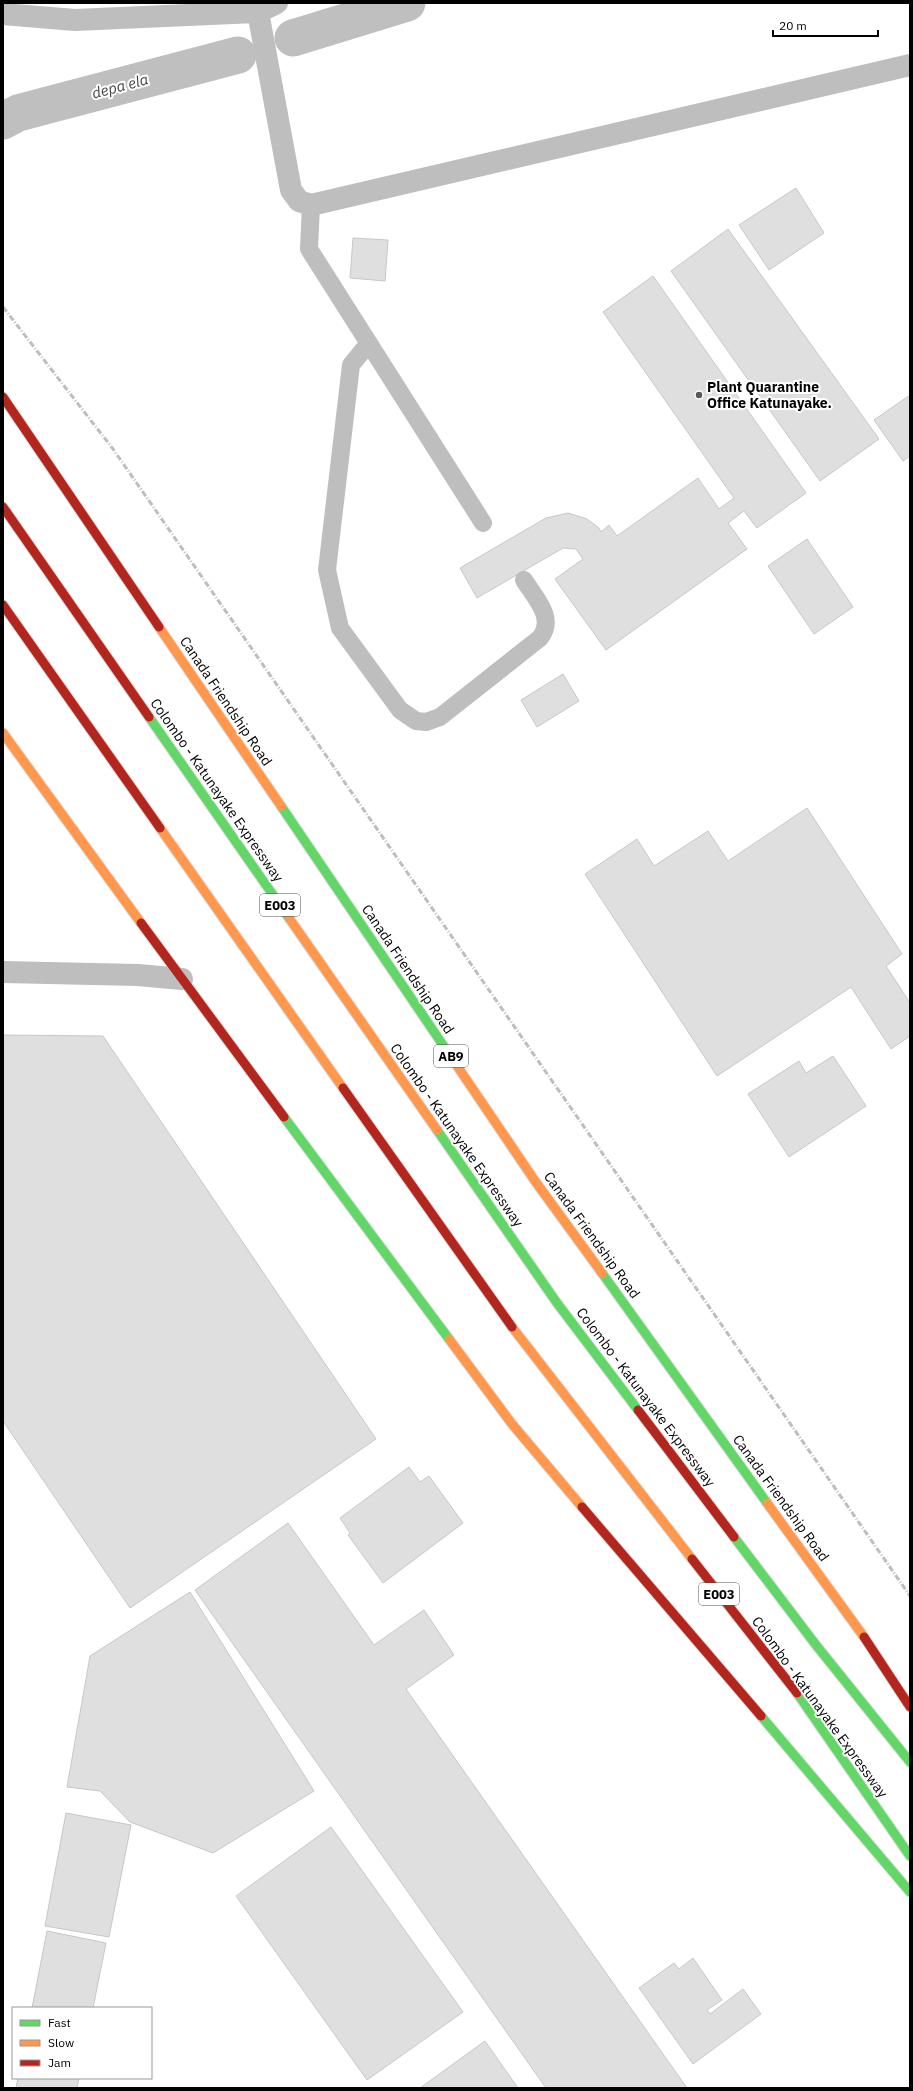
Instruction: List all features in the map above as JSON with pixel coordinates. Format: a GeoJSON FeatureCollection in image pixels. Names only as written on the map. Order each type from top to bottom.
{"type":"FeatureCollection","features":[{"type":"Feature","properties":{"kind":"main road","name":"Canada Friendship Road"},"geometry":{"type":"LineString","coordinates":[[3,397],[535,1181],[866,1640],[910,1707]]}},
{"type":"Feature","properties":{"kind":"main road","name":"Colombo - Katunayake Expressway"},"geometry":{"type":"LineString","coordinates":[[3,507],[557,1303],[816,1645],[910,1762]]}},
{"type":"Feature","properties":{"kind":"main road","name":"Colombo - Katunayake Expressway"},"geometry":{"type":"LineString","coordinates":[[3,605],[520,1339],[795,1690],[910,1856]]}},
{"type":"Feature","properties":{"kind":"main road"},"geometry":{"type":"LineString","coordinates":[[3,733],[182,979],[512,1424],[910,1892]]}},
{"type":"Feature","properties":{"kind":"street"},"geometry":{"type":"LineString","coordinates":[[3,14],[75,20],[268,8],[291,190],[299,201],[311,205],[910,65]]}},
{"type":"Feature","properties":{"kind":"street"},"geometry":{"type":"LineString","coordinates":[[3,972],[138,975],[182,979]]}},
{"type":"Feature","properties":{"kind":"lane"},"geometry":{"type":"LineString","coordinates":[[311,205],[309,249],[483,523]]}},
{"type":"Feature","properties":{"kind":"lane"},"geometry":{"type":"LineString","coordinates":[[369,343],[351,365],[327,570],[340,628],[400,710],[416,721],[433,720],[446,712],[540,638],[545,632],[547,624],[546,615],[524,580]]}},
{"type":"Feature","properties":{"kind":"building"},"geometry":{"type":"Polygon","coordinates":[[[796,188],[824,233],[769,270],[739,225],[796,188]]]}},
{"type":"Feature","properties":{"kind":"building"},"geometry":{"type":"Polygon","coordinates":[[[728,229],[879,439],[820,481],[671,271],[728,229]]]}},
{"type":"Feature","properties":{"kind":"building"},"geometry":{"type":"Polygon","coordinates":[[[353,238],[388,240],[385,281],[350,278],[353,238]]]}},
{"type":"Feature","properties":{"kind":"building","name":"Plant Quarantine Office Katunayake."},"geometry":{"type":"Polygon","coordinates":[[[653,276],[806,493],[757,528],[744,511],[728,523],[747,549],[606,650],[555,579],[583,559],[576,549],[563,548],[477,598],[460,568],[546,518],[568,513],[587,519],[599,528],[601,532],[609,525],[617,536],[698,478],[719,509],[734,498],[603,312],[653,276]]]}},
{"type":"Feature","properties":{"kind":"building"},"geometry":{"type":"Polygon","coordinates":[[[910,395],[910,456],[903,461],[874,420],[910,395]]]}},
{"type":"Feature","properties":{"kind":"building"},"geometry":{"type":"Polygon","coordinates":[[[807,539],[853,607],[814,634],[768,566],[807,539]]]}},
{"type":"Feature","properties":{"kind":"building"},"geometry":{"type":"Polygon","coordinates":[[[563,674],[579,701],[537,727],[521,700],[563,674]]]}},
{"type":"Feature","properties":{"kind":"building"},"geometry":{"type":"Polygon","coordinates":[[[807,808],[902,954],[886,966],[910,1003],[910,1036],[891,1049],[851,987],[717,1076],[585,874],[637,839],[654,866],[708,831],[728,861],[807,808]]]}},
{"type":"Feature","properties":{"kind":"building"},"geometry":{"type":"Polygon","coordinates":[[[3,1035],[103,1036],[376,1439],[130,1608],[3,1421],[3,1035]]]}},
{"type":"Feature","properties":{"kind":"building"},"geometry":{"type":"Polygon","coordinates":[[[833,1056],[866,1106],[789,1157],[748,1094],[799,1061],[806,1073],[833,1056]]]}},
{"type":"Feature","properties":{"kind":"building"},"geometry":{"type":"Polygon","coordinates":[[[409,1467],[420,1482],[429,1476],[463,1523],[383,1583],[348,1535],[350,1533],[340,1518],[409,1467]]]}},
{"type":"Feature","properties":{"kind":"building"},"geometry":{"type":"Polygon","coordinates":[[[288,1523],[374,1645],[424,1610],[454,1655],[406,1689],[687,2088],[546,2088],[195,1590],[288,1523]]]}},
{"type":"Feature","properties":{"kind":"building"},"geometry":{"type":"Polygon","coordinates":[[[190,1592],[314,1791],[213,1853],[130,1822],[100,1791],[67,1787],[90,1656],[190,1592]]]}},
{"type":"Feature","properties":{"kind":"building"},"geometry":{"type":"Polygon","coordinates":[[[66,1813],[131,1825],[109,1937],[45,1926],[66,1813]]]}},
{"type":"Feature","properties":{"kind":"building"},"geometry":{"type":"Polygon","coordinates":[[[331,1827],[463,2012],[367,2080],[236,1896],[331,1827]]]}},
{"type":"Feature","properties":{"kind":"building"},"geometry":{"type":"Polygon","coordinates":[[[47,1931],[106,1943],[93,2007],[32,2007],[47,1931]]]}},
{"type":"Feature","properties":{"kind":"building"},"geometry":{"type":"Polygon","coordinates":[[[693,1958],[722,2000],[707,2010],[710,2014],[743,1989],[761,2014],[693,2064],[639,1988],[674,1963],[679,1969],[693,1958]]]}},
{"type":"Feature","properties":{"kind":"building"},"geometry":{"type":"Polygon","coordinates":[[[485,2041],[518,2088],[420,2088],[485,2041]]]}},
{"type":"Feature","properties":{"kind":"building"},"geometry":{"type":"Polygon","coordinates":[[[18,2079],[79,2079],[77,2088],[16,2088],[18,2079]]]}},
{"type":"Feature","properties":{"kind":"waterway","name":"depa ela"},"geometry":{"type":"LineString","coordinates":[[293,38],[407,3]]}},
{"type":"Feature","properties":{"kind":"waterway","name":"depa ela"},"geometry":{"type":"LineString","coordinates":[[3,121],[18,113],[238,55]]}},
{"type":"Feature","properties":{"kind":"railway"},"geometry":{"type":"LineString","coordinates":[[3,307],[113,449],[910,1596]]}},
{"type":"Feature","properties":{"kind":"traffic: fast"},"geometry":{"type":"LineString","coordinates":[[149,717],[289,918]]}},
{"type":"Feature","properties":{"kind":"traffic: fast"},"geometry":{"type":"LineString","coordinates":[[281,806],[447,1051]]}},
{"type":"Feature","properties":{"kind":"traffic: fast"},"geometry":{"type":"LineString","coordinates":[[284,1117],[449,1339]]}},
{"type":"Feature","properties":{"kind":"traffic: fast"},"geometry":{"type":"LineString","coordinates":[[437,1130],[557,1303],[638,1410]]}},
{"type":"Feature","properties":{"kind":"traffic: fast"},"geometry":{"type":"LineString","coordinates":[[602,1273],[767,1503]]}},
{"type":"Feature","properties":{"kind":"traffic: fast"},"geometry":{"type":"LineString","coordinates":[[734,1537],[816,1645],[910,1762]]}},
{"type":"Feature","properties":{"kind":"traffic: fast"},"geometry":{"type":"LineString","coordinates":[[797,1693],[910,1856]]}},
{"type":"Feature","properties":{"kind":"traffic: fast"},"geometry":{"type":"LineString","coordinates":[[761,1716],[910,1892]]}},
{"type":"Feature","properties":{"kind":"traffic: slow"},"geometry":{"type":"LineString","coordinates":[[159,627],[281,806]]}},
{"type":"Feature","properties":{"kind":"traffic: slow"},"geometry":{"type":"LineString","coordinates":[[3,733],[141,923]]}},
{"type":"Feature","properties":{"kind":"traffic: slow"},"geometry":{"type":"LineString","coordinates":[[160,828],[343,1088]]}},
{"type":"Feature","properties":{"kind":"traffic: slow"},"geometry":{"type":"LineString","coordinates":[[289,918],[437,1130]]}},
{"type":"Feature","properties":{"kind":"traffic: slow"},"geometry":{"type":"LineString","coordinates":[[447,1051],[535,1181],[602,1273]]}},
{"type":"Feature","properties":{"kind":"traffic: slow"},"geometry":{"type":"LineString","coordinates":[[512,1327],[692,1559]]}},
{"type":"Feature","properties":{"kind":"traffic: slow"},"geometry":{"type":"LineString","coordinates":[[449,1339],[512,1424],[582,1507]]}},
{"type":"Feature","properties":{"kind":"traffic: slow"},"geometry":{"type":"LineString","coordinates":[[767,1503],[864,1637]]}},
{"type":"Feature","properties":{"kind":"traffic: jam"},"geometry":{"type":"LineString","coordinates":[[3,397],[159,627]]}},
{"type":"Feature","properties":{"kind":"traffic: jam"},"geometry":{"type":"LineString","coordinates":[[3,507],[149,717]]}},
{"type":"Feature","properties":{"kind":"traffic: jam"},"geometry":{"type":"LineString","coordinates":[[3,605],[160,828]]}},
{"type":"Feature","properties":{"kind":"traffic: jam"},"geometry":{"type":"LineString","coordinates":[[141,923],[284,1117]]}},
{"type":"Feature","properties":{"kind":"traffic: jam"},"geometry":{"type":"LineString","coordinates":[[343,1088],[512,1327]]}},
{"type":"Feature","properties":{"kind":"traffic: jam"},"geometry":{"type":"LineString","coordinates":[[638,1410],[734,1537]]}},
{"type":"Feature","properties":{"kind":"traffic: jam"},"geometry":{"type":"LineString","coordinates":[[582,1507],[761,1716]]}},
{"type":"Feature","properties":{"kind":"traffic: jam"},"geometry":{"type":"LineString","coordinates":[[692,1559],[797,1693]]}},
{"type":"Feature","properties":{"kind":"traffic: jam"},"geometry":{"type":"LineString","coordinates":[[864,1637],[910,1707]]}},
{"type":"Feature","properties":{"kind":"place","name":"Plant Quarantine Office Katunayake."},"geometry":{"type":"Point","coordinates":[699,395]}}]}
